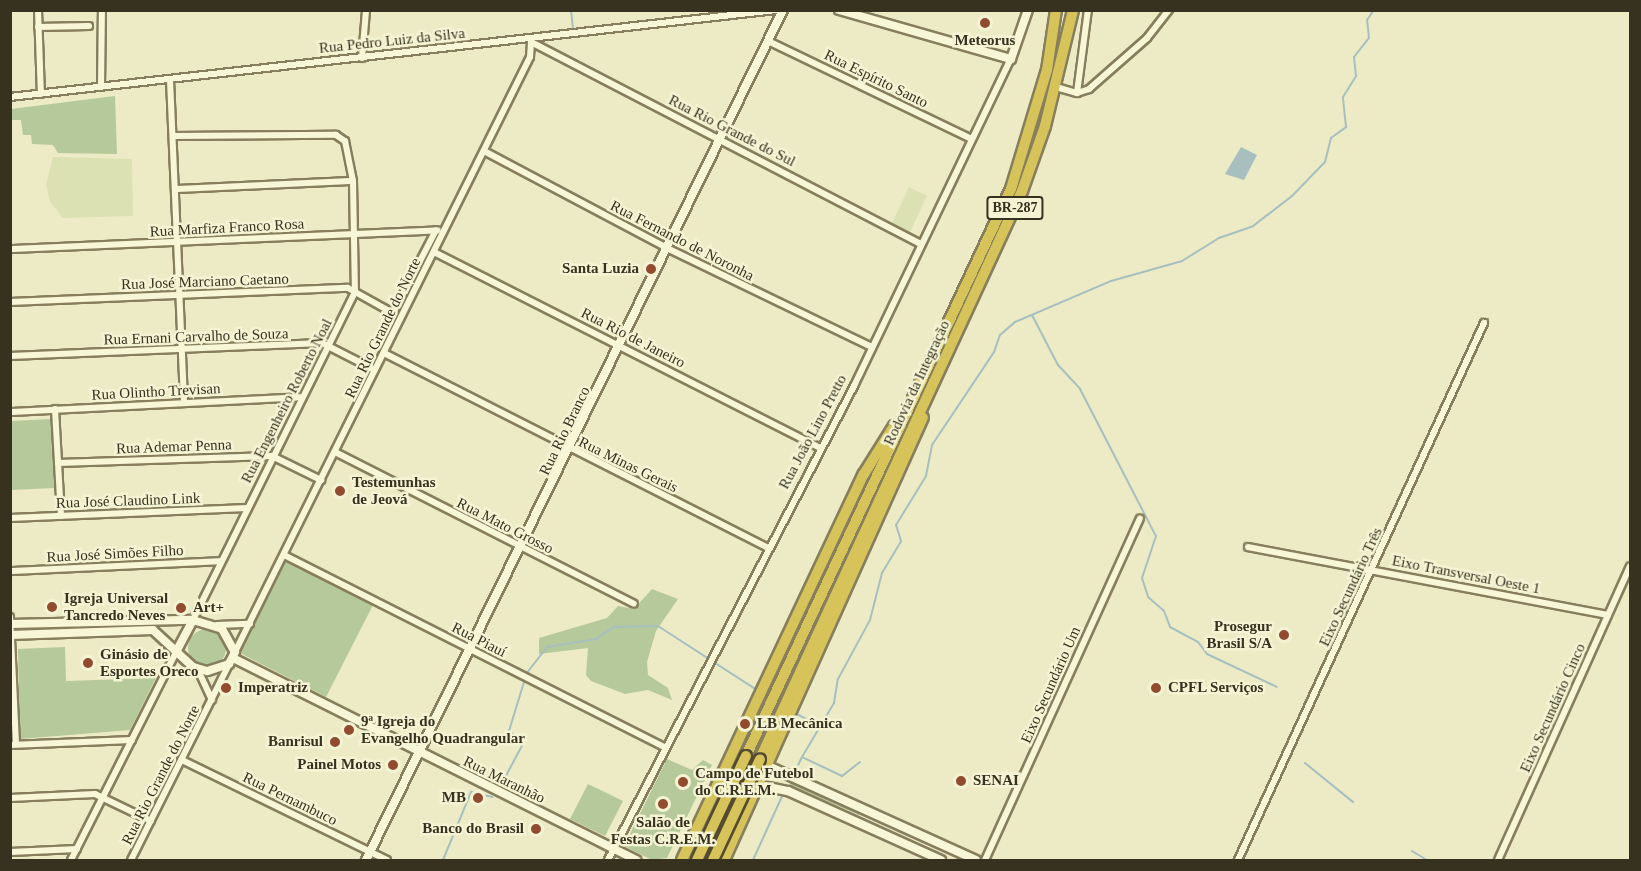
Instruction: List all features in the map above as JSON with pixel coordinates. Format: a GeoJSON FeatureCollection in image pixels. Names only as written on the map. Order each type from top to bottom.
{"type":"FeatureCollection","features":[{"type":"Feature","properties":{"kind":"highway","name":"Rodovia da Integração"},"geometry":{"type":"LineString","coordinates":[[697,861],[1011,189],[1047,70],[1056,10]]}},
{"type":"Feature","properties":{"kind":"highway","name":"Rodovia da Integração"},"geometry":{"type":"LineString","coordinates":[[764,762],[1022,191],[1056,87],[1073,10]]}},
{"type":"Feature","properties":{"kind":"highway","name":"BR-287"},"geometry":{"type":"LineString","coordinates":[[682,859],[734,756],[864,474],[917,391]]}},
{"type":"Feature","properties":{"kind":"highway"},"geometry":{"type":"LineString","coordinates":[[734,756],[764,762]]}},
{"type":"Feature","properties":{"kind":"highway","name":"BR-287"},"geometry":{"type":"LineString","coordinates":[[724,861],[759,785],[764,762]]}},
{"type":"Feature","properties":{"kind":"highway","name":"BR-287"},"geometry":{"type":"LineString","coordinates":[[713,861],[764,762]]}},
{"type":"Feature","properties":{"kind":"street"},"geometry":{"type":"LineString","coordinates":[[38,10],[41,94]]}},
{"type":"Feature","properties":{"kind":"street"},"geometry":{"type":"LineString","coordinates":[[101,87],[102,10]]}},
{"type":"Feature","properties":{"kind":"street"},"geometry":{"type":"LineString","coordinates":[[362,58],[366,10]]}},
{"type":"Feature","properties":{"kind":"street","name":"Rua Pedro Luiz da Silva"},"geometry":{"type":"LineString","coordinates":[[10,97],[531,41],[776,10]]}},
{"type":"Feature","properties":{"kind":"street","name":"Rua Rio Branco"},"geometry":{"type":"LineString","coordinates":[[368,856],[571,450],[783,10]]}},
{"type":"Feature","properties":{"kind":"street"},"geometry":{"type":"LineString","coordinates":[[839,10],[1011,59]]}},
{"type":"Feature","properties":{"kind":"street","name":"Rua João Lino Pretto"},"geometry":{"type":"LineString","coordinates":[[608,861],[664,747],[872,347],[1011,59],[1028,10]]}},
{"type":"Feature","properties":{"kind":"street"},"geometry":{"type":"LineString","coordinates":[[1077,93],[1088,10]]}},
{"type":"Feature","properties":{"kind":"street"},"geometry":{"type":"LineString","coordinates":[[1056,87],[1077,93],[1114,68],[1169,10]]}},
{"type":"Feature","properties":{"kind":"street"},"geometry":{"type":"LineString","coordinates":[[38,27],[89,26]]}},
{"type":"Feature","properties":{"kind":"street","name":"Rua Rio Grande do Sul"},"geometry":{"type":"LineString","coordinates":[[531,41],[722,138],[921,244]]}},
{"type":"Feature","properties":{"kind":"street","name":"Rua Rio Grande do Norte"},"geometry":{"type":"LineString","coordinates":[[131,861],[530,57],[531,41]]}},
{"type":"Feature","properties":{"kind":"street","name":"Rua Espírito Santo"},"geometry":{"type":"LineString","coordinates":[[768,41],[972,139]]}},
{"type":"Feature","properties":{"kind":"street"},"geometry":{"type":"LineString","coordinates":[[170,80],[184,403]]}},
{"type":"Feature","properties":{"kind":"street","name":"Rua Engenheiro Roberto Noal"},"geometry":{"type":"LineString","coordinates":[[173,136],[336,135],[345,141],[353,182],[356,292],[272,456],[193,620]]}},
{"type":"Feature","properties":{"kind":"street","name":"Rua Fernando de Noronha"},"geometry":{"type":"LineString","coordinates":[[484,151],[669,249],[872,347]]}},
{"type":"Feature","properties":{"kind":"street"},"geometry":{"type":"LineString","coordinates":[[175,189],[353,182]]}},
{"type":"Feature","properties":{"kind":"street","name":"Rua José Marciano Caetano"},"geometry":{"type":"LineString","coordinates":[[10,302],[348,288],[393,313],[436,230]]}},
{"type":"Feature","properties":{"kind":"street","name":"Rua Marfiza Franco Rosa"},"geometry":{"type":"LineString","coordinates":[[10,249],[445,230]]}},
{"type":"Feature","properties":{"kind":"street","name":"Rua Rio de Janeiro"},"geometry":{"type":"LineString","coordinates":[[434,252],[622,345],[820,448]]}},
{"type":"Feature","properties":{"kind":"street","name":"Eixo Secundário Três"},"geometry":{"type":"LineString","coordinates":[[1238,861],[1484,323]]}},
{"type":"Feature","properties":{"kind":"street","name":"Rua Ernani Carvalho de Souza"},"geometry":{"type":"LineString","coordinates":[[10,356],[328,346],[375,370]]}},
{"type":"Feature","properties":{"kind":"street","name":"Rua Minas Gerais"},"geometry":{"type":"LineString","coordinates":[[384,353],[571,450],[767,547]]}},
{"type":"Feature","properties":{"kind":"street","name":"Rua Olintho Trevisan"},"geometry":{"type":"LineString","coordinates":[[10,412],[302,397]]}},
{"type":"Feature","properties":{"kind":"street"},"geometry":{"type":"LineString","coordinates":[[56,410],[61,516]]}},
{"type":"Feature","properties":{"kind":"street","name":"Rua Mato Grosso"},"geometry":{"type":"LineString","coordinates":[[335,453],[634,604]]}},
{"type":"Feature","properties":{"kind":"street","name":"Rua Ademar Penna"},"geometry":{"type":"LineString","coordinates":[[58,463],[272,456],[321,480]]}},
{"type":"Feature","properties":{"kind":"street","name":"Rua José Claudino Link"},"geometry":{"type":"LineString","coordinates":[[10,518],[247,508]]}},
{"type":"Feature","properties":{"kind":"street","name":"Eixo Secundário Um"},"geometry":{"type":"LineString","coordinates":[[985,861],[1140,519]]}},
{"type":"Feature","properties":{"kind":"street","name":"Eixo Transversal Oeste 1"},"geometry":{"type":"LineString","coordinates":[[1248,547],[1608,615]]}},
{"type":"Feature","properties":{"kind":"street","name":"Rua Piauí"},"geometry":{"type":"LineString","coordinates":[[284,555],[664,747]]}},
{"type":"Feature","properties":{"kind":"street","name":"Rua José Simões Filho"},"geometry":{"type":"LineString","coordinates":[[10,572],[221,561]]}},
{"type":"Feature","properties":{"kind":"street","name":"Eixo Secundário Cinco"},"geometry":{"type":"LineString","coordinates":[[1498,861],[1630,566]]}},
{"type":"Feature","properties":{"kind":"street"},"geometry":{"type":"LineString","coordinates":[[10,617],[13,745],[132,740]]}},
{"type":"Feature","properties":{"kind":"street"},"geometry":{"type":"LineString","coordinates":[[11,624],[193,620],[214,625],[250,624]]}},
{"type":"Feature","properties":{"kind":"street"},"geometry":{"type":"LineString","coordinates":[[71,861],[193,620]]}},
{"type":"Feature","properties":{"kind":"street"},"geometry":{"type":"LineString","coordinates":[[11,634],[144,629],[160,634],[176,652],[198,670],[232,658],[214,625]]}},
{"type":"Feature","properties":{"kind":"street","name":"Rua Maranhão"},"geometry":{"type":"LineString","coordinates":[[232,658],[636,861]]}},
{"type":"Feature","properties":{"kind":"street","name":"Rua Rio Grande do Norte"},"geometry":{"type":"LineString","coordinates":[[198,670],[212,700]]}},
{"type":"Feature","properties":{"kind":"street","name":"Rua Pernambuco"},"geometry":{"type":"LineString","coordinates":[[182,760],[368,856],[387,861]]}},
{"type":"Feature","properties":{"kind":"street"},"geometry":{"type":"LineString","coordinates":[[764,762],[976,861]]}},
{"type":"Feature","properties":{"kind":"street"},"geometry":{"type":"LineString","coordinates":[[759,785],[789,791],[940,861]]}},
{"type":"Feature","properties":{"kind":"street"},"geometry":{"type":"LineString","coordinates":[[10,798],[103,797],[151,821]]}},
{"type":"Feature","properties":{"kind":"street"},"geometry":{"type":"LineString","coordinates":[[10,852],[77,849]]}},
{"type":"Feature","properties":{"kind":"green space"},"geometry":{"type":"Polygon","coordinates":[[[115,96],[117,154],[58,153],[53,145],[32,144],[31,135],[23,135],[21,120],[11,120],[11,109],[115,96]]]}},
{"type":"Feature","properties":{"kind":"green space"},"geometry":{"type":"Polygon","coordinates":[[[53,157],[132,159],[133,216],[63,218],[50,202],[46,185],[53,157]]]}},
{"type":"Feature","properties":{"kind":"green space"},"geometry":{"type":"Polygon","coordinates":[[[909,187],[927,196],[910,232],[892,223],[909,187]]]}},
{"type":"Feature","properties":{"kind":"green space"},"geometry":{"type":"Polygon","coordinates":[[[51,419],[54,488],[11,490],[11,421],[51,419]]]}},
{"type":"Feature","properties":{"kind":"green space"},"geometry":{"type":"Polygon","coordinates":[[[286,561],[373,605],[326,697],[240,653],[286,561]]]}},
{"type":"Feature","properties":{"kind":"green space"},"geometry":{"type":"Polygon","coordinates":[[[652,589],[678,599],[656,631],[647,662],[648,675],[668,688],[672,700],[648,690],[625,694],[591,681],[586,675],[588,648],[539,654],[539,638],[607,618],[618,606],[634,609],[652,589]]]}},
{"type":"Feature","properties":{"kind":"green space"},"geometry":{"type":"Polygon","coordinates":[[[207,629],[220,635],[226,648],[220,661],[207,667],[194,661],[188,648],[194,635],[207,629]]]}},
{"type":"Feature","properties":{"kind":"green space"},"geometry":{"type":"Polygon","coordinates":[[[65,647],[66,681],[156,678],[130,730],[20,739],[18,649],[65,647]]]}},
{"type":"Feature","properties":{"kind":"green space"},"geometry":{"type":"Polygon","coordinates":[[[667,759],[692,770],[703,760],[712,765],[667,858],[652,860],[624,846],[667,759]]]}},
{"type":"Feature","properties":{"kind":"green space"},"geometry":{"type":"Polygon","coordinates":[[[791,779],[860,811],[859,815],[789,785],[791,779]]]}},
{"type":"Feature","properties":{"kind":"green space"},"geometry":{"type":"Polygon","coordinates":[[[588,784],[623,801],[605,836],[570,819],[588,784]]]}},
{"type":"Feature","properties":{"kind":"water"},"geometry":{"type":"Polygon","coordinates":[[[1241,147],[1257,155],[1244,180],[1225,174],[1241,147]]]}},
{"type":"Feature","properties":{"kind":"waterway"},"geometry":{"type":"LineString","coordinates":[[571,10],[573,29]]}},
{"type":"Feature","properties":{"kind":"waterway"},"geometry":{"type":"LineString","coordinates":[[860,762],[842,776],[802,757],[834,703],[838,679],[870,620],[882,573],[901,541],[896,525],[926,476],[932,445],[994,352],[1000,335],[1015,322],[1111,281],[1182,261],[1219,238],[1253,226],[1292,196],[1325,162],[1331,138],[1346,127],[1343,97],[1356,76],[1354,57],[1369,38],[1367,20],[1374,10]]}},
{"type":"Feature","properties":{"kind":"waterway"},"geometry":{"type":"LineString","coordinates":[[1032,315],[1058,365],[1080,389],[1156,536],[1142,578],[1148,597],[1164,611],[1170,627],[1198,642],[1207,654],[1277,687]]}},
{"type":"Feature","properties":{"kind":"waterway"},"geometry":{"type":"LineString","coordinates":[[526,674],[547,647],[596,639],[614,627],[658,626],[757,690]]}},
{"type":"Feature","properties":{"kind":"waterway"},"geometry":{"type":"LineString","coordinates":[[502,783],[524,742],[509,731],[524,682]]}},
{"type":"Feature","properties":{"kind":"waterway"},"geometry":{"type":"LineString","coordinates":[[795,713],[818,725]]}},
{"type":"Feature","properties":{"kind":"waterway"},"geometry":{"type":"LineString","coordinates":[[794,774],[802,757]]}},
{"type":"Feature","properties":{"kind":"waterway"},"geometry":{"type":"LineString","coordinates":[[1305,763],[1353,802]]}},
{"type":"Feature","properties":{"kind":"waterway"},"geometry":{"type":"LineString","coordinates":[[443,860],[471,792],[492,797]]}},
{"type":"Feature","properties":{"kind":"waterway"},"geometry":{"type":"LineString","coordinates":[[753,860],[784,792]]}},
{"type":"Feature","properties":{"kind":"waterway"},"geometry":{"type":"LineString","coordinates":[[1412,851],[1427,860]]}},
{"type":"Feature","properties":{"kind":"place","name":"Meteorus"},"geometry":{"type":"Point","coordinates":[985,23]}},
{"type":"Feature","properties":{"kind":"place","name":"Santa Luzia"},"geometry":{"type":"Point","coordinates":[651,269]}},
{"type":"Feature","properties":{"kind":"place","name":"Testemunhas de Jeová"},"geometry":{"type":"Point","coordinates":[340,491]}},
{"type":"Feature","properties":{"kind":"place","name":"Igreja Universal Tancredo Neves"},"geometry":{"type":"Point","coordinates":[52,607]}},
{"type":"Feature","properties":{"kind":"place","name":"Art+"},"geometry":{"type":"Point","coordinates":[181,608]}},
{"type":"Feature","properties":{"kind":"place","name":"Prosegur Brasil S/A"},"geometry":{"type":"Point","coordinates":[1284,635]}},
{"type":"Feature","properties":{"kind":"place","name":"Ginásio de Esportes Oreco"},"geometry":{"type":"Point","coordinates":[88,663]}},
{"type":"Feature","properties":{"kind":"place","name":"Imperatriz"},"geometry":{"type":"Point","coordinates":[226,688]}},
{"type":"Feature","properties":{"kind":"place","name":"CPFL Serviços"},"geometry":{"type":"Point","coordinates":[1156,688]}},
{"type":"Feature","properties":{"kind":"place","name":"LB Mecânica"},"geometry":{"type":"Point","coordinates":[745,724]}},
{"type":"Feature","properties":{"kind":"place","name":"9ª Igreja do Evangelho Quadrangular"},"geometry":{"type":"Point","coordinates":[349,730]}},
{"type":"Feature","properties":{"kind":"place","name":"Banrisul"},"geometry":{"type":"Point","coordinates":[335,742]}},
{"type":"Feature","properties":{"kind":"place","name":"Painel Motos"},"geometry":{"type":"Point","coordinates":[393,765]}},
{"type":"Feature","properties":{"kind":"place","name":"SENAI"},"geometry":{"type":"Point","coordinates":[961,781]}},
{"type":"Feature","properties":{"kind":"place","name":"Campo de Futebol do C.R.E.M."},"geometry":{"type":"Point","coordinates":[683,782]}},
{"type":"Feature","properties":{"kind":"place","name":"MB"},"geometry":{"type":"Point","coordinates":[478,798]}},
{"type":"Feature","properties":{"kind":"place","name":"Salão de Festas C.R.E.M."},"geometry":{"type":"Point","coordinates":[663,804]}},
{"type":"Feature","properties":{"kind":"place","name":"Banco do Brasil"},"geometry":{"type":"Point","coordinates":[536,829]}}]}
